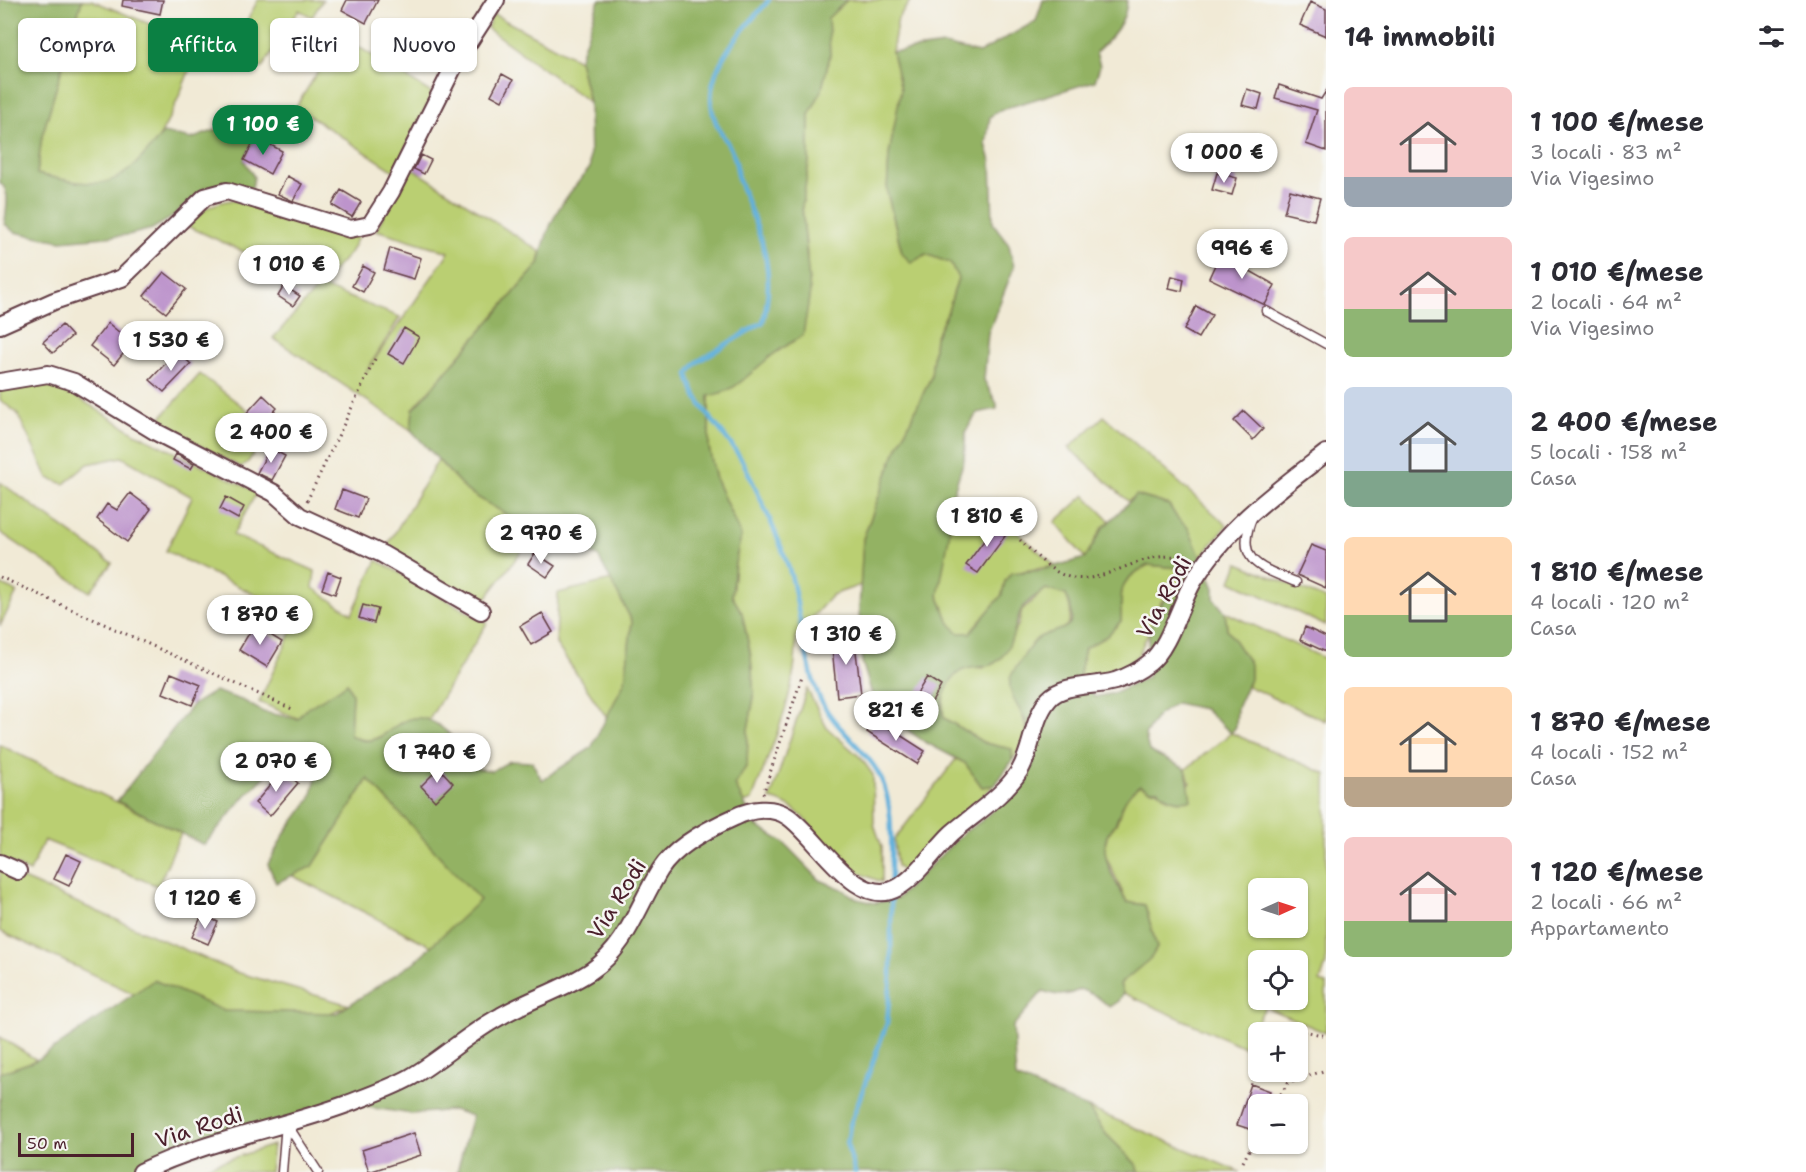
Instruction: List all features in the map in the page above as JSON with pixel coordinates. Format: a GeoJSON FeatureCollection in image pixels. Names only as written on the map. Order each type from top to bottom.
{"type":"FeatureCollection","features":[{"type":"Feature","properties":{"kind":"street"},"geometry":{"type":"LineString","coordinates":[[0,325],[54,301],[122,278],[205,198],[227,191],[350,229],[370,225],[391,192],[456,62],[496,0]]}},
{"type":"Feature","properties":{"kind":"street"},"geometry":{"type":"LineString","coordinates":[[0,382],[48,374],[74,381],[156,432],[274,493],[300,516],[382,554],[481,611]]}},
{"type":"Feature","properties":{"kind":"street","name":"Via Rodi"},"geometry":{"type":"LineString","coordinates":[[141,1172],[169,1158],[347,1104],[411,1076],[494,1019],[590,972],[618,945],[668,861],[690,843],[731,818],[757,810],[778,812],[792,819],[851,879],[867,889],[884,892],[896,889],[917,871],[953,832],[1012,781],[1021,769],[1041,712],[1049,699],[1064,690],[1116,681],[1135,673],[1156,657],[1202,570],[1226,539],[1256,510],[1326,453]]}},
{"type":"Feature","properties":{"kind":"street"},"geometry":{"type":"LineString","coordinates":[[0,863],[18,871]]}},
{"type":"Feature","properties":{"kind":"lane"},"geometry":{"type":"LineString","coordinates":[[1266,311],[1326,344]]}},
{"type":"Feature","properties":{"kind":"lane"},"geometry":{"type":"LineString","coordinates":[[1256,510],[1246,546],[1249,557],[1256,565],[1296,582]]}},
{"type":"Feature","properties":{"kind":"lane"},"geometry":{"type":"LineString","coordinates":[[282,1172],[286,1124]]}},
{"type":"Feature","properties":{"kind":"lane"},"geometry":{"type":"LineString","coordinates":[[286,1124],[318,1172]]}},
{"type":"Feature","properties":{"kind":"path"},"geometry":{"type":"LineString","coordinates":[[300,516],[375,359]]}},
{"type":"Feature","properties":{"kind":"path"},"geometry":{"type":"LineString","coordinates":[[1020,540],[1059,573],[1082,580],[1096,578],[1135,561],[1171,556],[1189,560],[1202,570]]}},
{"type":"Feature","properties":{"kind":"path"},"geometry":{"type":"LineString","coordinates":[[0,577],[292,709]]}},
{"type":"Feature","properties":{"kind":"path"},"geometry":{"type":"LineString","coordinates":[[757,810],[802,677]]}},
{"type":"Feature","properties":{"kind":"path"},"geometry":{"type":"LineString","coordinates":[[1308,1032],[1326,1036]]}},
{"type":"Feature","properties":{"kind":"path"},"geometry":{"type":"LineString","coordinates":[[1281,1094],[1288,1083],[1326,1070]]}},
{"type":"Feature","properties":{"kind":"path"},"geometry":{"type":"LineString","coordinates":[[1243,1162],[1248,1152]]}},
{"type":"Feature","properties":{"kind":"green space"},"geometry":{"type":"Polygon","coordinates":[[[0,0],[82,0],[77,18],[18,18],[18,72],[61,72],[42,136],[37,174],[80,182],[109,181],[134,166],[163,133],[191,139],[235,123],[256,137],[244,160],[254,177],[252,188],[222,185],[205,188],[171,218],[152,229],[128,235],[61,241],[14,232],[5,224],[7,196],[0,183],[0,0]]]}},
{"type":"Feature","properties":{"kind":"green space"},"geometry":{"type":"Polygon","coordinates":[[[82,0],[91,0],[135,18],[77,18],[82,0]]]}},
{"type":"Feature","properties":{"kind":"green space"},"geometry":{"type":"Polygon","coordinates":[[[258,0],[323,0],[312,17],[299,10],[294,18],[270,18],[270,55],[262,68],[258,67],[258,18],[249,18],[258,0]]]}},
{"type":"Feature","properties":{"kind":"green space"},"geometry":{"type":"Polygon","coordinates":[[[599,0],[847,0],[828,18],[830,56],[821,92],[809,115],[809,161],[802,207],[810,292],[803,335],[773,354],[733,387],[709,396],[709,448],[716,480],[741,536],[735,563],[732,596],[742,613],[751,657],[754,697],[748,729],[747,765],[735,785],[755,825],[783,842],[820,880],[842,889],[857,899],[875,903],[898,898],[963,833],[980,822],[1019,786],[1033,764],[1028,728],[1010,688],[1011,676],[1038,638],[1067,626],[1072,616],[1066,595],[1046,589],[1021,610],[1010,644],[1004,654],[989,665],[959,672],[952,679],[946,691],[942,704],[944,718],[984,743],[1012,749],[1012,761],[995,785],[982,787],[965,763],[925,742],[876,708],[862,661],[859,610],[863,539],[894,456],[931,377],[935,338],[948,311],[958,278],[950,263],[926,254],[911,263],[902,253],[887,192],[889,155],[901,89],[892,52],[944,45],[979,53],[1036,21],[1043,0],[1127,0],[1121,22],[1096,52],[1100,66],[1095,81],[1000,110],[990,117],[986,144],[991,161],[993,223],[1009,245],[1014,267],[988,333],[984,380],[997,404],[997,409],[977,413],[966,431],[964,460],[946,516],[950,531],[938,596],[954,628],[959,633],[970,633],[1002,595],[1005,581],[1011,573],[1041,570],[1085,558],[1103,528],[1136,495],[1169,505],[1177,518],[1188,528],[1214,588],[1214,599],[1225,612],[1227,629],[1250,664],[1250,679],[1237,708],[1236,727],[1231,733],[1204,709],[1176,703],[1157,716],[1145,735],[1149,751],[1186,769],[1191,800],[1173,800],[1158,790],[1150,790],[1140,785],[1131,792],[1107,836],[1105,853],[1107,862],[1127,902],[1145,905],[1157,948],[1151,958],[1120,984],[1123,993],[1119,1001],[1110,1007],[1096,996],[1080,989],[1062,995],[1043,991],[1013,1026],[1016,1078],[1088,1108],[1106,1134],[1135,1163],[1140,1172],[457,1172],[472,1116],[453,1110],[412,1114],[347,1104],[141,1172],[0,1172],[0,1073],[37,1060],[154,980],[224,1011],[337,1013],[413,963],[480,900],[368,779],[313,866],[276,883],[268,864],[285,833],[311,798],[318,770],[300,749],[290,752],[246,795],[204,845],[117,801],[192,705],[215,691],[244,701],[263,712],[298,719],[306,709],[347,683],[352,694],[350,735],[360,740],[377,739],[405,721],[423,718],[432,721],[450,734],[475,768],[492,771],[510,761],[532,762],[542,780],[591,748],[625,681],[632,621],[598,556],[536,532],[467,491],[411,430],[413,410],[539,264],[551,223],[571,191],[590,168],[589,102],[579,60],[599,0]],[[1148,565],[1130,576],[1126,582],[1122,594],[1121,621],[1107,636],[1085,648],[1079,677],[1095,697],[1115,693],[1148,677],[1148,646],[1152,622],[1163,602],[1185,579],[1179,568],[1148,565]]]}},
{"type":"Feature","properties":{"kind":"green space"},"geometry":{"type":"Polygon","coordinates":[[[847,0],[911,0],[898,18],[892,52],[902,89],[889,155],[887,192],[902,253],[911,262],[926,254],[950,263],[958,278],[948,311],[935,338],[931,377],[894,456],[863,539],[861,585],[832,595],[796,636],[793,678],[782,720],[752,800],[744,803],[735,785],[747,765],[748,729],[754,697],[751,657],[742,613],[732,596],[735,563],[741,536],[716,480],[709,448],[709,396],[733,387],[769,357],[803,335],[807,254],[802,207],[809,161],[809,115],[821,92],[830,56],[828,18],[847,0]]]}},
{"type":"Feature","properties":{"kind":"green space"},"geometry":{"type":"Polygon","coordinates":[[[493,14],[579,60],[589,102],[487,28],[493,14]]]}},
{"type":"Feature","properties":{"kind":"green space"},"geometry":{"type":"Polygon","coordinates":[[[136,18],[148,23],[148,72],[188,72],[176,103],[155,144],[142,161],[127,174],[109,183],[93,185],[37,174],[42,136],[61,72],[136,72],[136,18]]]}},
{"type":"Feature","properties":{"kind":"green space"},"geometry":{"type":"Polygon","coordinates":[[[359,47],[371,55],[371,72],[398,72],[433,94],[394,171],[296,107],[317,72],[359,72],[359,47]]]}},
{"type":"Feature","properties":{"kind":"green space"},"geometry":{"type":"Polygon","coordinates":[[[409,166],[541,252],[539,264],[413,409],[411,430],[273,338],[319,286],[185,225],[206,208],[232,200],[349,232],[358,237],[350,253],[320,286],[400,317],[366,372],[449,252],[376,230],[409,166]]]}},
{"type":"Feature","properties":{"kind":"green space"},"geometry":{"type":"Polygon","coordinates":[[[200,374],[271,428],[248,462],[241,467],[156,423],[200,374]]]}},
{"type":"Feature","properties":{"kind":"green space"},"geometry":{"type":"Polygon","coordinates":[[[36,383],[64,389],[135,433],[257,492],[233,535],[315,571],[313,588],[352,614],[377,560],[487,623],[429,720],[410,719],[375,739],[359,739],[350,735],[352,694],[347,683],[299,719],[259,702],[299,616],[166,551],[192,497],[122,457],[88,464],[64,484],[48,478],[17,413],[0,400],[0,389],[36,383]]]}},
{"type":"Feature","properties":{"kind":"green space"},"geometry":{"type":"Polygon","coordinates":[[[1104,416],[1227,525],[1200,558],[1188,528],[1177,518],[1169,505],[1137,495],[1128,501],[1069,448],[1104,416]]]}},
{"type":"Feature","properties":{"kind":"green space"},"geometry":{"type":"Polygon","coordinates":[[[438,460],[467,491],[536,532],[480,606],[387,546],[438,460]]]}},
{"type":"Feature","properties":{"kind":"green space"},"geometry":{"type":"Polygon","coordinates":[[[0,482],[112,563],[90,592],[0,532],[0,482]]]}},
{"type":"Feature","properties":{"kind":"green space"},"geometry":{"type":"Polygon","coordinates":[[[1085,495],[1110,521],[1102,528],[1085,558],[1055,522],[1085,495]]]}},
{"type":"Feature","properties":{"kind":"green space"},"geometry":{"type":"Polygon","coordinates":[[[950,503],[997,514],[1055,566],[1023,571],[1005,581],[1002,595],[970,633],[959,634],[948,619],[938,596],[949,531],[946,516],[950,503]]]}},
{"type":"Feature","properties":{"kind":"green space"},"geometry":{"type":"Polygon","coordinates":[[[1238,563],[1326,599],[1326,626],[1231,581],[1238,563]]]}},
{"type":"Feature","properties":{"kind":"green space"},"geometry":{"type":"Polygon","coordinates":[[[1148,565],[1179,568],[1185,579],[1161,602],[1139,654],[1123,669],[1082,680],[1079,677],[1085,648],[1107,636],[1121,621],[1123,587],[1130,576],[1148,565]]]}},
{"type":"Feature","properties":{"kind":"green space"},"geometry":{"type":"Polygon","coordinates":[[[611,580],[632,621],[625,681],[607,718],[556,644],[558,593],[611,580]]]}},
{"type":"Feature","properties":{"kind":"green space"},"geometry":{"type":"Polygon","coordinates":[[[0,584],[17,592],[0,626],[0,584]]]}},
{"type":"Feature","properties":{"kind":"green space"},"geometry":{"type":"Polygon","coordinates":[[[1046,589],[1066,595],[1070,606],[1070,621],[1061,630],[1037,639],[1021,711],[1029,736],[1012,761],[1012,749],[984,743],[944,718],[943,696],[949,683],[958,672],[967,667],[984,668],[1018,626],[1022,610],[1046,589]]]}},
{"type":"Feature","properties":{"kind":"green space"},"geometry":{"type":"Polygon","coordinates":[[[1225,612],[1326,659],[1326,721],[1247,686],[1250,678],[1248,664],[1228,631],[1225,612]]]}},
{"type":"Feature","properties":{"kind":"green space"},"geometry":{"type":"Polygon","coordinates":[[[807,689],[827,728],[861,758],[873,775],[874,824],[882,847],[882,882],[847,866],[833,854],[794,809],[770,799],[807,689]]]}},
{"type":"Feature","properties":{"kind":"green space"},"geometry":{"type":"Polygon","coordinates":[[[1231,733],[1326,774],[1326,964],[1320,982],[1326,984],[1326,1033],[1308,1025],[1308,1022],[1300,1022],[1272,1010],[1308,1010],[1308,950],[1248,950],[1248,1010],[1263,1010],[1257,1022],[1248,1022],[1248,1039],[1244,1047],[1123,993],[1120,984],[1157,948],[1145,905],[1127,902],[1104,852],[1107,835],[1116,824],[1127,795],[1140,785],[1150,790],[1157,790],[1167,798],[1179,801],[1190,783],[1186,769],[1231,733]]]}},
{"type":"Feature","properties":{"kind":"green space"},"geometry":{"type":"Polygon","coordinates":[[[0,745],[181,833],[158,886],[44,840],[30,872],[0,858],[0,745]]]}},
{"type":"Feature","properties":{"kind":"green space"},"geometry":{"type":"Polygon","coordinates":[[[956,759],[965,763],[982,787],[995,785],[942,831],[904,872],[897,866],[894,840],[956,759]]]}},
{"type":"Feature","properties":{"kind":"green space"},"geometry":{"type":"Polygon","coordinates":[[[368,779],[481,900],[431,946],[291,875],[313,866],[368,779]]]}},
{"type":"Feature","properties":{"kind":"green space"},"geometry":{"type":"Polygon","coordinates":[[[0,869],[236,972],[349,1005],[330,1013],[224,1011],[154,980],[134,994],[0,931],[0,869]]]}},
{"type":"Feature","properties":{"kind":"green space"},"geometry":{"type":"Polygon","coordinates":[[[0,1037],[37,1060],[0,1073],[0,1037]]]}},
{"type":"Feature","properties":{"kind":"green space"},"geometry":{"type":"Polygon","coordinates":[[[1088,1108],[1240,1172],[1140,1172],[1135,1163],[1106,1134],[1088,1108]]]}},
{"type":"Feature","properties":{"kind":"green space"},"geometry":{"type":"Polygon","coordinates":[[[273,1145],[270,1172],[189,1172],[273,1145]]]}},
{"type":"Feature","properties":{"kind":"building"},"geometry":{"type":"Polygon","coordinates":[[[123,0],[163,0],[160,14],[122,6],[123,0]]]}},
{"type":"Feature","properties":{"kind":"building"},"geometry":{"type":"Polygon","coordinates":[[[347,0],[378,0],[366,23],[342,10],[347,0]]]}},
{"type":"Feature","properties":{"kind":"building"},"geometry":{"type":"Polygon","coordinates":[[[1310,2],[1326,9],[1326,36],[1300,25],[1310,2]]]}},
{"type":"Feature","properties":{"kind":"building"},"geometry":{"type":"Polygon","coordinates":[[[502,74],[513,80],[502,101],[491,95],[502,74]]]}},
{"type":"Feature","properties":{"kind":"building"},"geometry":{"type":"Polygon","coordinates":[[[1279,85],[1321,99],[1326,91],[1326,151],[1306,144],[1317,110],[1275,98],[1279,85]]]}},
{"type":"Feature","properties":{"kind":"building"},"geometry":{"type":"Polygon","coordinates":[[[1247,89],[1262,94],[1258,109],[1242,105],[1247,89]]]}},
{"type":"Feature","properties":{"kind":"building"},"geometry":{"type":"Polygon","coordinates":[[[256,137],[282,151],[270,174],[244,160],[256,137]]]}},
{"type":"Feature","properties":{"kind":"building"},"geometry":{"type":"Polygon","coordinates":[[[421,155],[431,160],[424,174],[414,169],[421,155]]]}},
{"type":"Feature","properties":{"kind":"building"},"geometry":{"type":"Polygon","coordinates":[[[1217,173],[1237,178],[1232,195],[1212,190],[1217,173]]]}},
{"type":"Feature","properties":{"kind":"building"},"geometry":{"type":"Polygon","coordinates":[[[287,176],[302,184],[293,201],[278,194],[287,176]]]}},
{"type":"Feature","properties":{"kind":"building"},"geometry":{"type":"Polygon","coordinates":[[[341,190],[361,202],[352,217],[332,205],[341,190]]]}},
{"type":"Feature","properties":{"kind":"building"},"geometry":{"type":"Polygon","coordinates":[[[1290,190],[1320,198],[1314,220],[1284,213],[1290,190]]]}},
{"type":"Feature","properties":{"kind":"building"},"geometry":{"type":"Polygon","coordinates":[[[390,248],[421,258],[414,279],[384,270],[390,248]]]}},
{"type":"Feature","properties":{"kind":"building"},"geometry":{"type":"Polygon","coordinates":[[[1220,254],[1275,285],[1265,305],[1209,278],[1220,254]]]}},
{"type":"Feature","properties":{"kind":"building"},"geometry":{"type":"Polygon","coordinates":[[[363,266],[374,272],[363,292],[352,286],[363,266]]]}},
{"type":"Feature","properties":{"kind":"building"},"geometry":{"type":"Polygon","coordinates":[[[164,272],[186,289],[166,313],[144,296],[164,272]]]}},
{"type":"Feature","properties":{"kind":"building"},"geometry":{"type":"Polygon","coordinates":[[[1172,276],[1184,279],[1182,291],[1169,288],[1172,276]]]}},
{"type":"Feature","properties":{"kind":"building"},"geometry":{"type":"Polygon","coordinates":[[[284,286],[300,296],[293,306],[278,296],[284,286]]]}},
{"type":"Feature","properties":{"kind":"building"},"geometry":{"type":"Polygon","coordinates":[[[1196,306],[1212,315],[1198,338],[1184,330],[1196,306]]]}},
{"type":"Feature","properties":{"kind":"building"},"geometry":{"type":"Polygon","coordinates":[[[108,323],[132,343],[114,365],[90,346],[108,323]]]}},
{"type":"Feature","properties":{"kind":"building"},"geometry":{"type":"Polygon","coordinates":[[[62,325],[72,336],[53,353],[43,342],[62,325]]]}},
{"type":"Feature","properties":{"kind":"building"},"geometry":{"type":"Polygon","coordinates":[[[404,328],[419,337],[404,363],[388,354],[404,328]]]}},
{"type":"Feature","properties":{"kind":"building"},"geometry":{"type":"Polygon","coordinates":[[[177,351],[191,364],[164,392],[150,380],[177,351]]]}},
{"type":"Feature","properties":{"kind":"building"},"geometry":{"type":"Polygon","coordinates":[[[263,395],[277,408],[258,429],[244,416],[263,395]]]}},
{"type":"Feature","properties":{"kind":"building"},"geometry":{"type":"Polygon","coordinates":[[[1244,411],[1263,429],[1253,440],[1234,421],[1244,411]]]}},
{"type":"Feature","properties":{"kind":"building"},"geometry":{"type":"Polygon","coordinates":[[[270,448],[285,456],[272,480],[257,473],[270,448]]]}},
{"type":"Feature","properties":{"kind":"building"},"geometry":{"type":"Polygon","coordinates":[[[176,454],[194,464],[191,469],[173,460],[176,454]]]}},
{"type":"Feature","properties":{"kind":"building"},"geometry":{"type":"Polygon","coordinates":[[[342,490],[366,499],[358,518],[335,509],[342,490]]]}},
{"type":"Feature","properties":{"kind":"building"},"geometry":{"type":"Polygon","coordinates":[[[130,493],[151,509],[127,542],[97,519],[107,504],[117,510],[130,493]]]}},
{"type":"Feature","properties":{"kind":"building"},"geometry":{"type":"Polygon","coordinates":[[[226,497],[244,507],[238,519],[220,509],[226,497]]]}},
{"type":"Feature","properties":{"kind":"building"},"geometry":{"type":"Polygon","coordinates":[[[997,523],[1008,532],[978,573],[966,565],[997,523]]]}},
{"type":"Feature","properties":{"kind":"building"},"geometry":{"type":"Polygon","coordinates":[[[1311,545],[1326,551],[1326,588],[1297,575],[1311,545]]]}},
{"type":"Feature","properties":{"kind":"building"},"geometry":{"type":"Polygon","coordinates":[[[535,553],[555,566],[547,577],[528,564],[535,553]]]}},
{"type":"Feature","properties":{"kind":"building"},"geometry":{"type":"Polygon","coordinates":[[[328,572],[341,577],[335,594],[322,589],[328,572]]]}},
{"type":"Feature","properties":{"kind":"building"},"geometry":{"type":"Polygon","coordinates":[[[363,605],[378,609],[374,623],[359,618],[363,605]]]}},
{"type":"Feature","properties":{"kind":"building"},"geometry":{"type":"Polygon","coordinates":[[[542,613],[553,632],[531,645],[520,626],[542,613]]]}},
{"type":"Feature","properties":{"kind":"building"},"geometry":{"type":"Polygon","coordinates":[[[254,625],[282,642],[267,667],[239,650],[254,625]]]}},
{"type":"Feature","properties":{"kind":"building"},"geometry":{"type":"Polygon","coordinates":[[[1305,627],[1326,637],[1326,652],[1300,640],[1305,627]]]}},
{"type":"Feature","properties":{"kind":"building"},"geometry":{"type":"Polygon","coordinates":[[[854,635],[861,694],[837,697],[831,638],[854,635]]]}},
{"type":"Feature","properties":{"kind":"building"},"geometry":{"type":"Polygon","coordinates":[[[171,673],[201,685],[192,705],[163,693],[171,673]]]}},
{"type":"Feature","properties":{"kind":"building"},"geometry":{"type":"Polygon","coordinates":[[[927,677],[941,686],[928,709],[913,700],[927,677]]]}},
{"type":"Feature","properties":{"kind":"building"},"geometry":{"type":"Polygon","coordinates":[[[875,719],[925,751],[917,764],[867,732],[875,719]]]}},
{"type":"Feature","properties":{"kind":"building"},"geometry":{"type":"Polygon","coordinates":[[[439,768],[453,783],[435,801],[421,786],[439,768]]]}},
{"type":"Feature","properties":{"kind":"building"},"geometry":{"type":"Polygon","coordinates":[[[283,770],[298,783],[270,816],[255,803],[283,770]]]}},
{"type":"Feature","properties":{"kind":"building"},"geometry":{"type":"Polygon","coordinates":[[[66,854],[81,861],[69,886],[54,879],[66,854]]]}},
{"type":"Feature","properties":{"kind":"building"},"geometry":{"type":"Polygon","coordinates":[[[202,915],[218,922],[208,944],[192,937],[202,915]]]}},
{"type":"Feature","properties":{"kind":"building"},"geometry":{"type":"Polygon","coordinates":[[[1251,1084],[1270,1091],[1269,1094],[1248,1094],[1248,1128],[1237,1125],[1251,1084]]]}},
{"type":"Feature","properties":{"kind":"building"},"geometry":{"type":"Polygon","coordinates":[[[414,1133],[421,1155],[369,1172],[362,1150],[414,1133]]]}},
{"type":"Feature","properties":{"kind":"waterway"},"geometry":{"type":"LineString","coordinates":[[769,0],[745,27],[724,57],[716,73],[712,90],[712,107],[717,125],[736,161],[737,175],[758,230],[767,264],[767,301],[763,322],[697,362],[688,374],[705,411],[745,466],[777,538],[792,579],[806,652],[818,694],[829,714],[867,757],[881,779],[886,793],[891,824],[891,886]]}},
{"type":"Feature","properties":{"kind":"waterway"},"geometry":{"type":"LineString","coordinates":[[855,1172],[847,1145],[850,1125],[887,1023],[891,975],[891,894]]}}]}
